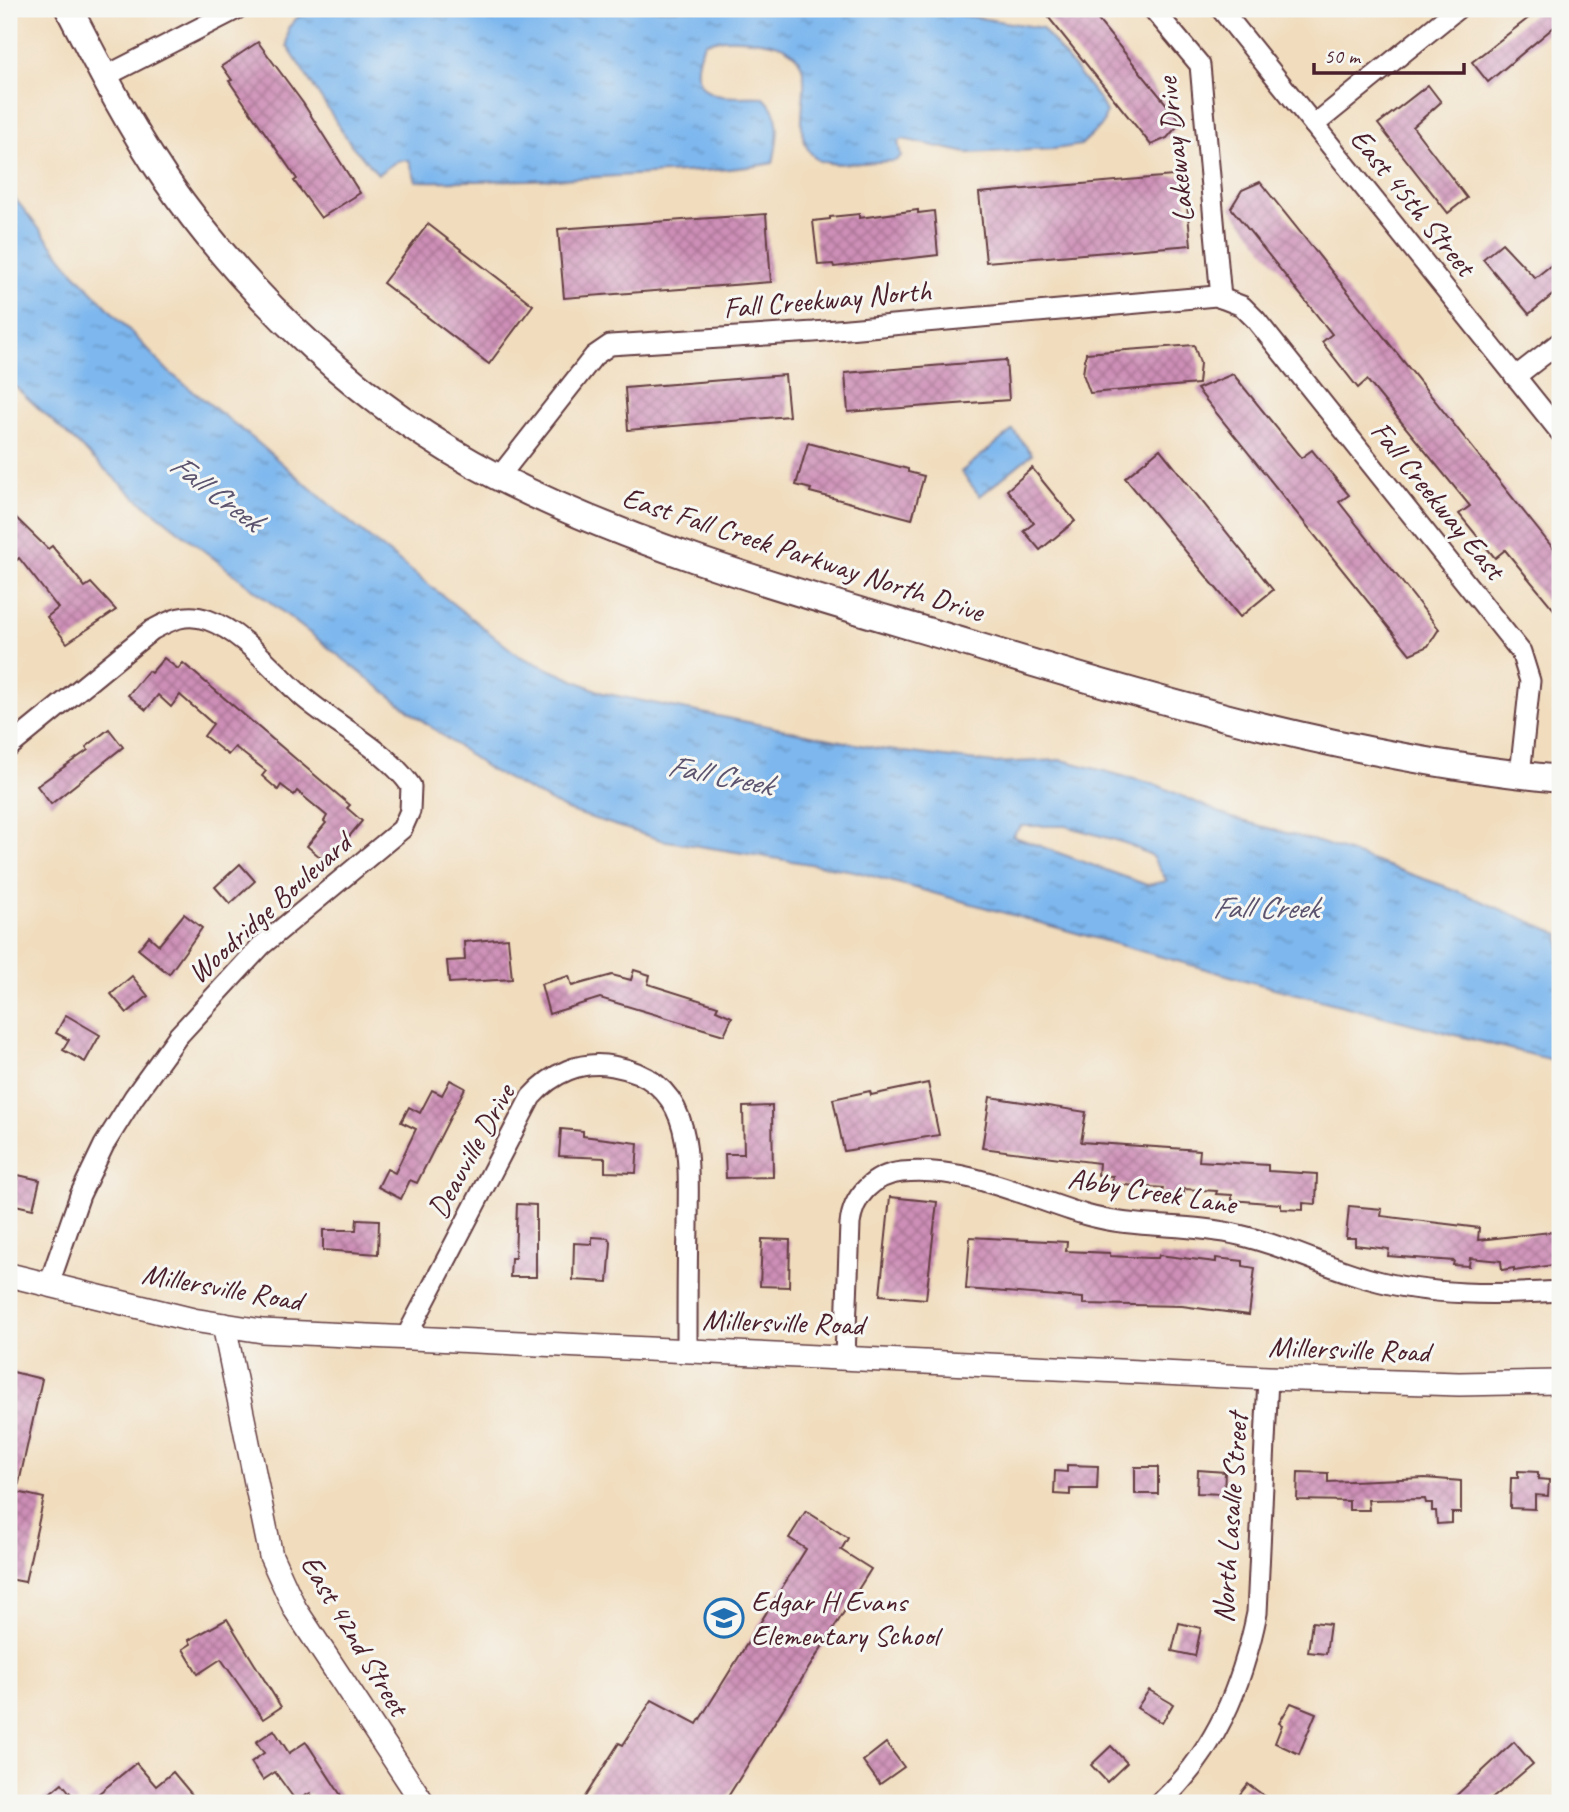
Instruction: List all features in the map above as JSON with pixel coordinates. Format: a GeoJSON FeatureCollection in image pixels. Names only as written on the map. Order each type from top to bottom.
{"type":"FeatureCollection","features":[{"type":"Feature","properties":{"kind":"main road","name":"East Fall Creek Parkway North Drive"},"geometry":{"type":"LineString","coordinates":[[69,9],[104,77],[166,179],[212,240],[275,310],[380,401],[425,433],[499,477],[585,517],[735,573],[1150,698],[1348,747],[1560,779]]}},
{"type":"Feature","properties":{"kind":"street"},"geometry":{"type":"LineString","coordinates":[[104,77],[237,9]]}},
{"type":"Feature","properties":{"kind":"street","name":"Lakeway Drive"},"geometry":{"type":"LineString","coordinates":[[1153,9],[1200,65],[1221,298]]}},
{"type":"Feature","properties":{"kind":"street","name":"East 45th Street"},"geometry":{"type":"LineString","coordinates":[[1221,9],[1560,432]]}},
{"type":"Feature","properties":{"kind":"street"},"geometry":{"type":"LineString","coordinates":[[1314,125],[1457,9]]}},
{"type":"Feature","properties":{"kind":"street","name":"Fall Creekway North"},"geometry":{"type":"LineString","coordinates":[[499,477],[594,356],[610,345],[814,332],[1204,296],[1221,298]]}},
{"type":"Feature","properties":{"kind":"street","name":"Fall Creekway East"},"geometry":{"type":"LineString","coordinates":[[1221,298],[1241,306],[1256,320],[1521,652],[1530,681],[1520,775]]}},
{"type":"Feature","properties":{"kind":"street"},"geometry":{"type":"LineString","coordinates":[[1515,377],[1560,342]]}},
{"type":"Feature","properties":{"kind":"street","name":"Woodridge Boulevard"},"geometry":{"type":"LineString","coordinates":[[9,747],[152,630],[180,617],[191,616],[208,620],[233,634],[304,698],[393,765],[411,786],[410,811],[402,829],[247,960],[167,1051],[119,1120],[96,1161],[48,1284]]}},
{"type":"Feature","properties":{"kind":"street","name":"Deauville Drive"},"geometry":{"type":"LineString","coordinates":[[405,1339],[531,1097],[560,1073],[587,1065],[606,1065],[634,1070],[657,1086],[670,1100],[686,1134],[687,1350]]}},
{"type":"Feature","properties":{"kind":"street","name":"Abby Creek Lane"},"geometry":{"type":"LineString","coordinates":[[845,1356],[850,1224],[854,1207],[874,1181],[900,1172],[939,1171],[963,1174],[1088,1215],[1239,1235],[1295,1252],[1348,1273],[1394,1285],[1518,1293],[1560,1291]]}},
{"type":"Feature","properties":{"kind":"street","name":"Millersville Road"},"geometry":{"type":"LineString","coordinates":[[9,1275],[224,1325],[262,1331],[845,1356],[1268,1378],[1459,1384],[1560,1382]]}},
{"type":"Feature","properties":{"kind":"street","name":"East 42nd Street"},"geometry":{"type":"LineString","coordinates":[[224,1325],[271,1556],[295,1609],[423,1803]]}},
{"type":"Feature","properties":{"kind":"street","name":"North Lasalle Street"},"geometry":{"type":"LineString","coordinates":[[1160,1803],[1192,1769],[1218,1729],[1239,1685],[1250,1650],[1258,1613],[1268,1378]]}},
{"type":"Feature","properties":{"kind":"water"},"geometry":{"type":"Polygon","coordinates":[[[305,9],[924,9],[1042,28],[1100,100],[1106,112],[1103,124],[1081,145],[1055,149],[967,153],[903,139],[898,142],[901,156],[895,161],[830,163],[815,158],[805,143],[802,126],[803,73],[798,59],[784,47],[760,41],[720,39],[706,42],[702,49],[697,69],[700,83],[714,94],[763,97],[770,104],[778,128],[773,163],[727,169],[592,177],[416,181],[409,160],[397,161],[378,174],[352,146],[287,46],[288,28],[305,9]]]}},
{"type":"Feature","properties":{"kind":"water","name":"Fall Creek"},"geometry":{"type":"Polygon","coordinates":[[[9,191],[73,271],[169,372],[256,441],[352,524],[519,656],[603,693],[880,749],[993,763],[1062,760],[1157,785],[1232,818],[1322,843],[1450,888],[1560,934],[1560,1062],[1270,987],[854,871],[661,840],[567,810],[490,770],[420,719],[134,496],[9,381],[9,191]],[[1021,826],[1012,836],[1147,885],[1167,881],[1151,855],[1125,843],[1066,826],[1021,826]]]}},
{"type":"Feature","properties":{"kind":"water"},"geometry":{"type":"Polygon","coordinates":[[[1013,430],[1032,454],[980,496],[961,472],[1013,430]]]}},
{"type":"Feature","properties":{"kind":"building"},"geometry":{"type":"Polygon","coordinates":[[[1056,9],[1089,9],[1181,122],[1167,138],[1151,145],[1049,18],[1056,9]]]}},
{"type":"Feature","properties":{"kind":"building"},"geometry":{"type":"Polygon","coordinates":[[[1540,9],[1560,9],[1560,22],[1488,82],[1472,62],[1540,9]]]}},
{"type":"Feature","properties":{"kind":"building"},"geometry":{"type":"Polygon","coordinates":[[[258,42],[303,103],[360,193],[321,218],[294,181],[297,179],[229,81],[232,80],[222,66],[258,42]]]}},
{"type":"Feature","properties":{"kind":"building"},"geometry":{"type":"Polygon","coordinates":[[[1428,85],[1441,102],[1413,127],[1467,198],[1448,213],[1378,124],[1428,85]]]}},
{"type":"Feature","properties":{"kind":"building"},"geometry":{"type":"Polygon","coordinates":[[[1184,175],[1191,245],[986,262],[979,193],[1184,175]]]}},
{"type":"Feature","properties":{"kind":"building"},"geometry":{"type":"Polygon","coordinates":[[[1260,182],[1560,557],[1560,617],[1505,550],[1495,558],[1459,514],[1470,506],[1367,380],[1358,388],[1322,342],[1332,334],[1231,208],[1242,190],[1260,182]]]}},
{"type":"Feature","properties":{"kind":"building"},"geometry":{"type":"Polygon","coordinates":[[[918,210],[918,213],[934,211],[938,255],[834,267],[833,264],[818,265],[813,221],[830,217],[859,214],[859,218],[918,210]]]}},
{"type":"Feature","properties":{"kind":"building"},"geometry":{"type":"Polygon","coordinates":[[[766,214],[771,282],[564,298],[558,229],[766,214]]]}},
{"type":"Feature","properties":{"kind":"building"},"geometry":{"type":"Polygon","coordinates":[[[428,224],[533,305],[489,364],[383,283],[428,224]]]}},
{"type":"Feature","properties":{"kind":"building"},"geometry":{"type":"Polygon","coordinates":[[[1502,243],[1535,278],[1560,258],[1560,289],[1529,314],[1483,259],[1502,243]]]}},
{"type":"Feature","properties":{"kind":"building"},"geometry":{"type":"Polygon","coordinates":[[[1194,345],[1200,363],[1198,384],[1090,393],[1083,374],[1086,353],[1194,345]]]}},
{"type":"Feature","properties":{"kind":"building"},"geometry":{"type":"Polygon","coordinates":[[[1006,360],[1009,400],[848,412],[845,373],[1006,360]]]}},
{"type":"Feature","properties":{"kind":"building"},"geometry":{"type":"Polygon","coordinates":[[[1233,374],[1301,458],[1312,450],[1349,495],[1339,502],[1439,629],[1428,646],[1410,654],[1197,389],[1233,374]]]}},
{"type":"Feature","properties":{"kind":"building"},"geometry":{"type":"Polygon","coordinates":[[[785,375],[789,416],[628,430],[625,388],[785,375]]]}},
{"type":"Feature","properties":{"kind":"building"},"geometry":{"type":"Polygon","coordinates":[[[808,443],[908,469],[908,472],[924,476],[912,519],[810,492],[811,489],[796,485],[808,443]]]}},
{"type":"Feature","properties":{"kind":"building"},"geometry":{"type":"Polygon","coordinates":[[[1160,449],[1273,590],[1240,617],[1125,478],[1160,449]]]}},
{"type":"Feature","properties":{"kind":"building"},"geometry":{"type":"Polygon","coordinates":[[[1032,468],[1075,521],[1040,550],[1024,531],[1034,523],[1007,490],[1032,468]]]}},
{"type":"Feature","properties":{"kind":"building"},"geometry":{"type":"Polygon","coordinates":[[[9,511],[48,549],[52,546],[85,587],[91,583],[116,610],[67,643],[47,617],[58,608],[19,558],[17,560],[9,552],[9,511]]]}},
{"type":"Feature","properties":{"kind":"building"},"geometry":{"type":"Polygon","coordinates":[[[164,658],[178,669],[183,663],[350,805],[347,808],[362,821],[327,863],[307,846],[326,823],[324,821],[327,816],[297,791],[294,795],[281,785],[278,790],[262,776],[266,771],[235,747],[228,755],[204,736],[213,724],[180,695],[171,707],[158,695],[146,710],[128,695],[148,671],[151,673],[164,658]]]}},
{"type":"Feature","properties":{"kind":"building"},"geometry":{"type":"Polygon","coordinates":[[[109,729],[123,747],[51,804],[37,786],[88,750],[86,747],[109,729]]]}},
{"type":"Feature","properties":{"kind":"building"},"geometry":{"type":"Polygon","coordinates":[[[240,864],[255,881],[230,904],[215,887],[240,864]]]}},
{"type":"Feature","properties":{"kind":"building"},"geometry":{"type":"Polygon","coordinates":[[[184,914],[202,928],[169,974],[138,949],[149,936],[159,945],[184,914]]]}},
{"type":"Feature","properties":{"kind":"building"},"geometry":{"type":"Polygon","coordinates":[[[508,938],[512,979],[449,983],[447,961],[465,960],[464,942],[508,938]]]}},
{"type":"Feature","properties":{"kind":"building"},"geometry":{"type":"Polygon","coordinates":[[[634,970],[650,975],[648,984],[718,1006],[716,1010],[732,1017],[724,1035],[600,998],[549,1014],[541,984],[569,976],[572,986],[612,975],[631,980],[634,970]]]}},
{"type":"Feature","properties":{"kind":"building"},"geometry":{"type":"Polygon","coordinates":[[[132,976],[148,996],[127,1013],[111,994],[132,976]]]}},
{"type":"Feature","properties":{"kind":"building"},"geometry":{"type":"Polygon","coordinates":[[[66,1015],[100,1035],[85,1062],[63,1050],[69,1040],[56,1033],[66,1015]]]}},
{"type":"Feature","properties":{"kind":"building"},"geometry":{"type":"Polygon","coordinates":[[[450,1080],[465,1088],[417,1183],[410,1180],[401,1199],[378,1187],[387,1169],[395,1173],[416,1129],[401,1122],[409,1107],[420,1113],[432,1090],[442,1095],[450,1080]]]}},
{"type":"Feature","properties":{"kind":"building"},"geometry":{"type":"Polygon","coordinates":[[[928,1083],[939,1135],[844,1151],[833,1099],[870,1091],[871,1095],[928,1083]]]}},
{"type":"Feature","properties":{"kind":"building"},"geometry":{"type":"Polygon","coordinates":[[[990,1097],[1086,1112],[1081,1142],[1200,1150],[1199,1161],[1268,1165],[1268,1171],[1317,1174],[1316,1204],[1303,1203],[1303,1210],[1281,1209],[1281,1204],[1232,1200],[1232,1195],[1216,1194],[1217,1191],[1184,1189],[1184,1195],[1162,1194],[1163,1188],[1112,1184],[1113,1176],[1098,1175],[1099,1163],[982,1148],[990,1097]]]}},
{"type":"Feature","properties":{"kind":"building"},"geometry":{"type":"Polygon","coordinates":[[[772,1106],[773,1177],[726,1178],[725,1154],[744,1154],[743,1107],[772,1106]]]}},
{"type":"Feature","properties":{"kind":"building"},"geometry":{"type":"Polygon","coordinates":[[[561,1129],[583,1131],[583,1136],[638,1143],[636,1173],[605,1172],[605,1158],[559,1156],[561,1129]]]}},
{"type":"Feature","properties":{"kind":"building"},"geometry":{"type":"Polygon","coordinates":[[[18,1175],[40,1180],[33,1209],[11,1204],[18,1175]]]}},
{"type":"Feature","properties":{"kind":"building"},"geometry":{"type":"Polygon","coordinates":[[[890,1197],[937,1202],[926,1299],[880,1295],[890,1197]]]}},
{"type":"Feature","properties":{"kind":"building"},"geometry":{"type":"Polygon","coordinates":[[[517,1204],[536,1205],[536,1277],[510,1277],[511,1258],[515,1258],[517,1204]]]}},
{"type":"Feature","properties":{"kind":"building"},"geometry":{"type":"Polygon","coordinates":[[[1349,1206],[1382,1209],[1381,1216],[1479,1228],[1478,1240],[1560,1231],[1560,1264],[1514,1271],[1514,1268],[1502,1270],[1501,1261],[1470,1258],[1469,1266],[1453,1265],[1454,1261],[1388,1256],[1389,1249],[1355,1245],[1355,1238],[1346,1238],[1349,1206]]]}},
{"type":"Feature","properties":{"kind":"building"},"geometry":{"type":"Polygon","coordinates":[[[357,1219],[379,1220],[378,1254],[323,1250],[323,1230],[356,1230],[357,1219]]]}},
{"type":"Feature","properties":{"kind":"building"},"geometry":{"type":"Polygon","coordinates":[[[592,1237],[608,1238],[611,1243],[608,1282],[573,1280],[574,1243],[592,1244],[592,1237]]]}},
{"type":"Feature","properties":{"kind":"building"},"geometry":{"type":"Polygon","coordinates":[[[970,1237],[1067,1242],[1066,1251],[1110,1253],[1110,1256],[1158,1258],[1159,1255],[1216,1262],[1216,1258],[1243,1261],[1243,1266],[1255,1268],[1249,1315],[1182,1306],[1083,1304],[1083,1298],[966,1289],[970,1237]]]}},
{"type":"Feature","properties":{"kind":"building"},"geometry":{"type":"Polygon","coordinates":[[[762,1239],[790,1240],[789,1287],[760,1286],[762,1239]]]}},
{"type":"Feature","properties":{"kind":"building"},"geometry":{"type":"Polygon","coordinates":[[[9,1371],[42,1379],[17,1492],[44,1498],[25,1582],[9,1579],[9,1371]]]}},
{"type":"Feature","properties":{"kind":"building"},"geometry":{"type":"Polygon","coordinates":[[[1067,1465],[1098,1466],[1097,1489],[1070,1489],[1070,1495],[1054,1494],[1055,1471],[1067,1472],[1067,1465]]]}},
{"type":"Feature","properties":{"kind":"building"},"geometry":{"type":"Polygon","coordinates":[[[1135,1467],[1158,1467],[1158,1494],[1135,1494],[1135,1467]]]}},
{"type":"Feature","properties":{"kind":"building"},"geometry":{"type":"Polygon","coordinates":[[[1198,1470],[1225,1472],[1224,1494],[1197,1493],[1198,1470]]]}},
{"type":"Feature","properties":{"kind":"building"},"geometry":{"type":"Polygon","coordinates":[[[1518,1471],[1538,1472],[1538,1479],[1549,1480],[1548,1496],[1535,1495],[1535,1509],[1510,1508],[1511,1478],[1518,1478],[1518,1471]]]}},
{"type":"Feature","properties":{"kind":"building"},"geometry":{"type":"Polygon","coordinates":[[[1298,1472],[1328,1473],[1328,1482],[1425,1478],[1461,1481],[1461,1513],[1452,1513],[1452,1523],[1437,1524],[1436,1511],[1432,1511],[1432,1503],[1426,1503],[1425,1499],[1368,1500],[1369,1510],[1349,1510],[1349,1501],[1297,1500],[1298,1472]]]}},
{"type":"Feature","properties":{"kind":"building"},"geometry":{"type":"Polygon","coordinates":[[[806,1511],[848,1538],[841,1550],[871,1569],[724,1803],[581,1803],[619,1743],[623,1745],[652,1700],[697,1724],[806,1549],[789,1538],[806,1511]]]}},
{"type":"Feature","properties":{"kind":"building"},"geometry":{"type":"Polygon","coordinates":[[[227,1619],[281,1707],[263,1719],[221,1659],[198,1674],[183,1649],[191,1644],[189,1640],[227,1619]]]}},
{"type":"Feature","properties":{"kind":"building"},"geometry":{"type":"Polygon","coordinates":[[[1312,1622],[1330,1624],[1326,1654],[1308,1652],[1312,1622]]]}},
{"type":"Feature","properties":{"kind":"building"},"geometry":{"type":"Polygon","coordinates":[[[1179,1623],[1201,1628],[1195,1656],[1172,1651],[1179,1623]]]}},
{"type":"Feature","properties":{"kind":"building"},"geometry":{"type":"Polygon","coordinates":[[[1149,1690],[1173,1704],[1162,1723],[1137,1708],[1149,1690]]]}},
{"type":"Feature","properties":{"kind":"building"},"geometry":{"type":"Polygon","coordinates":[[[1291,1703],[1316,1713],[1299,1754],[1275,1743],[1282,1725],[1279,1723],[1291,1703]]]}},
{"type":"Feature","properties":{"kind":"building"},"geometry":{"type":"Polygon","coordinates":[[[274,1730],[289,1753],[306,1742],[346,1803],[316,1803],[310,1793],[296,1801],[275,1772],[263,1780],[251,1762],[264,1753],[256,1742],[274,1730]]]}},
{"type":"Feature","properties":{"kind":"building"},"geometry":{"type":"Polygon","coordinates":[[[1514,1742],[1533,1764],[1487,1803],[1448,1803],[1514,1742]]]}},
{"type":"Feature","properties":{"kind":"building"},"geometry":{"type":"Polygon","coordinates":[[[886,1743],[904,1767],[880,1784],[863,1761],[886,1743]]]}},
{"type":"Feature","properties":{"kind":"building"},"geometry":{"type":"Polygon","coordinates":[[[1111,1746],[1127,1763],[1107,1782],[1091,1765],[1111,1746]]]}},
{"type":"Feature","properties":{"kind":"building"},"geometry":{"type":"Polygon","coordinates":[[[136,1763],[156,1786],[173,1772],[199,1803],[87,1803],[136,1763]]]}},
{"type":"Feature","properties":{"kind":"building"},"geometry":{"type":"Polygon","coordinates":[[[62,1783],[78,1803],[38,1803],[62,1783]]]}},
{"type":"Feature","properties":{"kind":"building"},"geometry":{"type":"Polygon","coordinates":[[[1248,1784],[1274,1803],[1233,1803],[1248,1784]]]}},
{"type":"Feature","properties":{"kind":"place","name":"Edgar H Evans Elementary School"},"geometry":{"type":"Point","coordinates":[724,1618]}}]}
